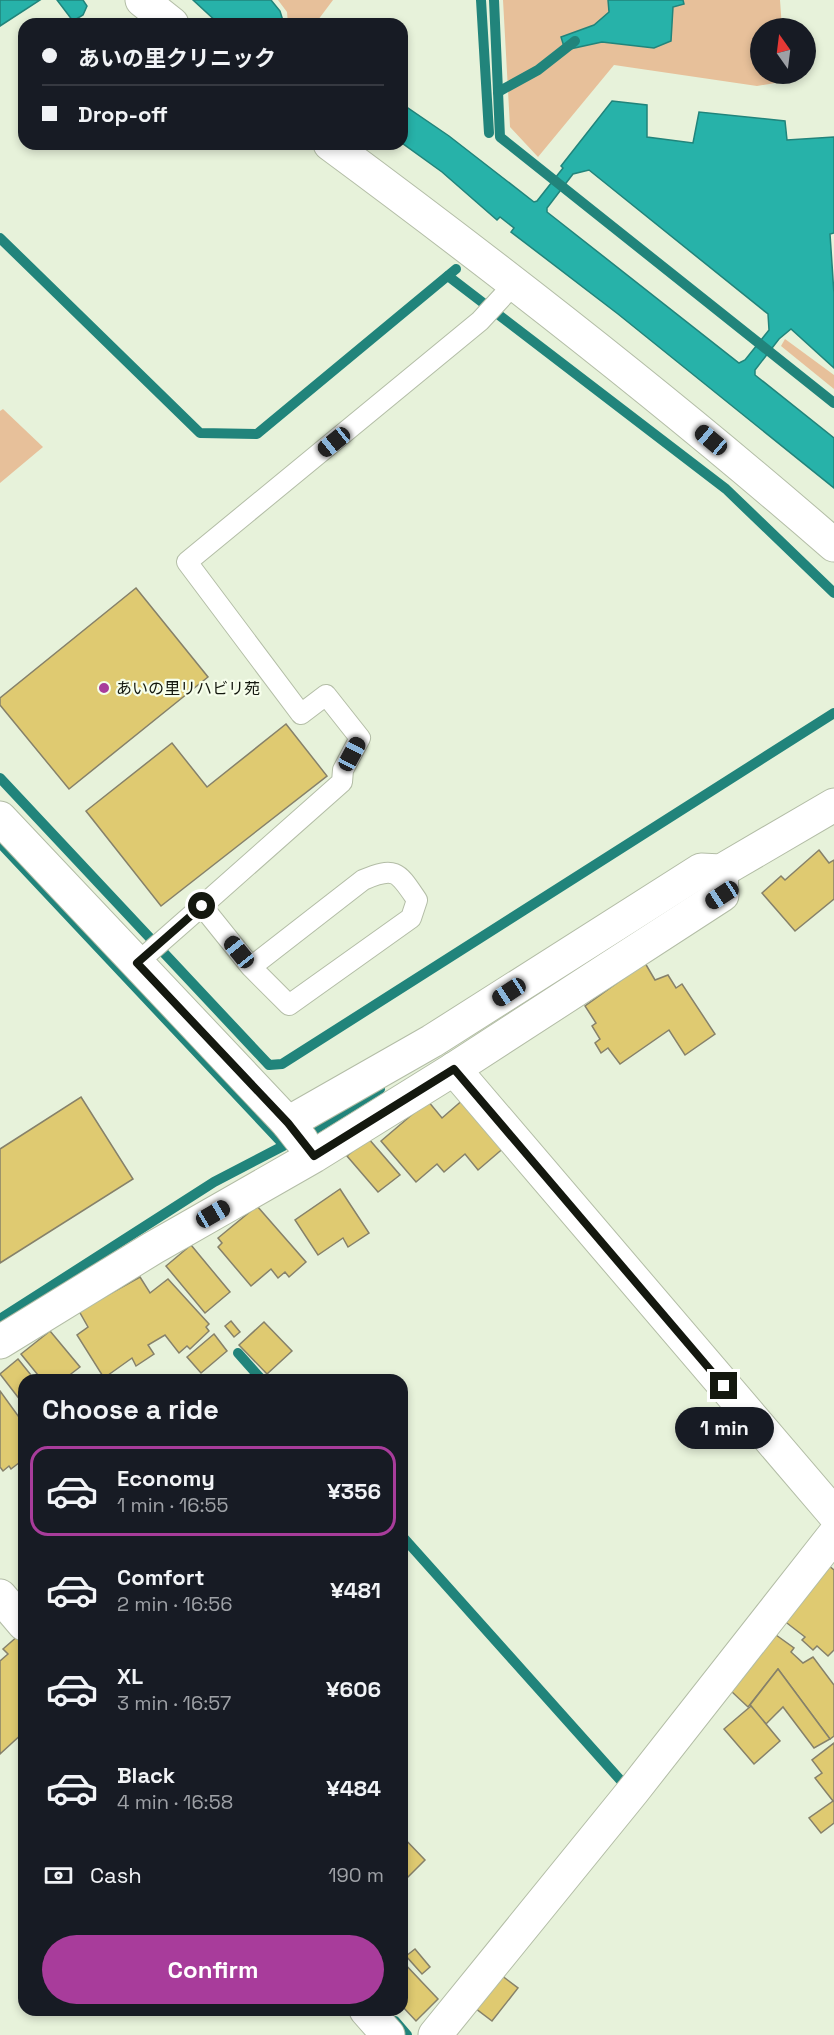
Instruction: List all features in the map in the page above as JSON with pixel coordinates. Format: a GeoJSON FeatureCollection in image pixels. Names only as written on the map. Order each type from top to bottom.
{"type":"FeatureCollection","features":[{"type":"Feature","properties":{"kind":"street"},"geometry":{"type":"LineString","coordinates":[[142,0],[164,18]]}},
{"type":"Feature","properties":{"kind":"street"},"geometry":{"type":"LineString","coordinates":[[337,150],[506,292],[678,412],[834,545]]}},
{"type":"Feature","properties":{"kind":"street"},"geometry":{"type":"LineString","coordinates":[[0,1342],[153,1248],[432,1041],[701,870],[722,871],[834,805]]}},
{"type":"Feature","properties":{"kind":"street"},"geometry":{"type":"LineString","coordinates":[[0,818],[142,959],[300,1139]]}},
{"type":"Feature","properties":{"kind":"street"},"geometry":{"type":"LineString","coordinates":[[300,1139],[454,1069],[722,895],[722,871]]}},
{"type":"Feature","properties":{"kind":"street"},"geometry":{"type":"LineString","coordinates":[[435,2035],[640,1782],[833,1519],[454,1069]]}},
{"type":"Feature","properties":{"kind":"street"},"geometry":{"type":"LineString","coordinates":[[371,2016],[388,2035]]}},
{"type":"Feature","properties":{"kind":"lane"},"geometry":{"type":"LineString","coordinates":[[142,959],[342,782],[343,770],[360,738],[326,695],[301,714],[187,562],[480,321],[506,292]]}},
{"type":"Feature","properties":{"kind":"lane"},"geometry":{"type":"LineString","coordinates":[[202,906],[251,967],[289,1005],[411,918],[417,900],[401,876],[384,871],[363,880],[251,967]]}},
{"type":"Feature","properties":{"kind":"shaded area"},"geometry":{"type":"Polygon","coordinates":[[[278,0],[333,0],[320,18],[288,18],[287,12],[278,0]]]}},
{"type":"Feature","properties":{"kind":"shaded area"},"geometry":{"type":"Polygon","coordinates":[[[503,0],[780,0],[781,18],[750,18],[750,84],[769,84],[757,86],[614,65],[538,157],[510,127],[503,0]]]}},
{"type":"Feature","properties":{"kind":"shaded area"},"geometry":{"type":"Polygon","coordinates":[[[785,339],[834,375],[834,389],[781,346],[785,339]]]}},
{"type":"Feature","properties":{"kind":"shaded area"},"geometry":{"type":"Polygon","coordinates":[[[3,409],[43,447],[0,483],[0,411],[3,409]]]}},
{"type":"Feature","properties":{"kind":"water"},"geometry":{"type":"Polygon","coordinates":[[[0,0],[40,0],[0,26],[0,0]]]}},
{"type":"Feature","properties":{"kind":"water"},"geometry":{"type":"Polygon","coordinates":[[[57,0],[83,0],[87,6],[83,15],[71,18],[57,0]]]}},
{"type":"Feature","properties":{"kind":"water"},"geometry":{"type":"Polygon","coordinates":[[[193,0],[271,0],[280,11],[282,18],[212,18],[193,0]]]}},
{"type":"Feature","properties":{"kind":"water"},"geometry":{"type":"Polygon","coordinates":[[[608,0],[683,0],[684,4],[673,7],[671,41],[654,48],[602,42],[565,50],[561,37],[594,25],[609,12],[608,0]]]}},
{"type":"Feature","properties":{"kind":"water"},"geometry":{"type":"Polygon","coordinates":[[[612,101],[647,105],[647,137],[693,143],[699,112],[785,121],[787,140],[834,137],[834,233],[830,234],[834,294],[834,368],[791,329],[779,339],[755,370],[755,375],[834,438],[834,488],[618,314],[511,232],[514,228],[500,217],[497,220],[442,172],[408,147],[408,108],[449,136],[534,202],[563,168],[561,166],[612,101]],[[589,170],[573,174],[547,208],[547,212],[739,363],[745,360],[769,330],[768,314],[589,170]]]}},
{"type":"Feature","properties":{"kind":"building","name":"あいの里リハビリ苑"},"geometry":{"type":"Polygon","coordinates":[[[136,588],[208,677],[69,789],[0,705],[0,698],[136,588]]]}},
{"type":"Feature","properties":{"kind":"building"},"geometry":{"type":"Polygon","coordinates":[[[286,724],[327,776],[161,906],[86,811],[172,743],[207,787],[286,724]]]}},
{"type":"Feature","properties":{"kind":"building"},"geometry":{"type":"Polygon","coordinates":[[[819,850],[829,863],[834,860],[834,899],[795,931],[762,893],[781,876],[785,880],[819,850]]]}},
{"type":"Feature","properties":{"kind":"building"},"geometry":{"type":"Polygon","coordinates":[[[645,963],[655,980],[668,975],[676,988],[682,984],[715,1034],[685,1055],[669,1030],[620,1064],[608,1048],[601,1053],[595,1043],[600,1039],[592,1026],[596,1023],[585,1006],[645,963]]]}},
{"type":"Feature","properties":{"kind":"building"},"geometry":{"type":"Polygon","coordinates":[[[81,1097],[133,1179],[0,1263],[0,1149],[81,1097]]]}},
{"type":"Feature","properties":{"kind":"building"},"geometry":{"type":"Polygon","coordinates":[[[465,1098],[506,1146],[478,1170],[465,1154],[444,1172],[437,1164],[416,1182],[381,1141],[428,1101],[442,1118],[465,1098]]]}},
{"type":"Feature","properties":{"kind":"building"},"geometry":{"type":"Polygon","coordinates":[[[368,1138],[400,1175],[378,1192],[347,1156],[368,1138]]]}},
{"type":"Feature","properties":{"kind":"building"},"geometry":{"type":"Polygon","coordinates":[[[340,1189],[369,1233],[348,1247],[343,1238],[318,1255],[295,1220],[340,1189]]]}},
{"type":"Feature","properties":{"kind":"building"},"geometry":{"type":"Polygon","coordinates":[[[257,1206],[306,1262],[289,1277],[285,1272],[278,1278],[271,1269],[251,1286],[218,1247],[222,1243],[218,1238],[257,1206]]]}},
{"type":"Feature","properties":{"kind":"building"},"geometry":{"type":"Polygon","coordinates":[[[191,1245],[230,1292],[205,1313],[166,1266],[191,1245]]]}},
{"type":"Feature","properties":{"kind":"building"},"geometry":{"type":"Polygon","coordinates":[[[140,1277],[150,1293],[168,1279],[209,1324],[206,1327],[209,1331],[190,1349],[187,1346],[179,1353],[165,1335],[148,1345],[154,1354],[136,1366],[132,1358],[110,1374],[101,1374],[77,1335],[88,1327],[79,1311],[140,1277]]]}},
{"type":"Feature","properties":{"kind":"building"},"geometry":{"type":"Polygon","coordinates":[[[231,1321],[240,1332],[234,1337],[225,1326],[231,1321]]]}},
{"type":"Feature","properties":{"kind":"building"},"geometry":{"type":"Polygon","coordinates":[[[264,1322],[292,1351],[267,1374],[239,1345],[264,1322]]]}},
{"type":"Feature","properties":{"kind":"building"},"geometry":{"type":"Polygon","coordinates":[[[50,1331],[80,1367],[71,1374],[37,1374],[21,1354],[50,1331]]]}},
{"type":"Feature","properties":{"kind":"building"},"geometry":{"type":"Polygon","coordinates":[[[214,1334],[227,1351],[201,1373],[187,1357],[214,1334]]]}},
{"type":"Feature","properties":{"kind":"building"},"geometry":{"type":"Polygon","coordinates":[[[18,1359],[30,1374],[18,1374],[18,1397],[0,1374],[18,1359]]]}},
{"type":"Feature","properties":{"kind":"building"},"geometry":{"type":"Polygon","coordinates":[[[0,1391],[18,1416],[18,1464],[11,1469],[9,1466],[3,1471],[0,1467],[0,1391]]]}},
{"type":"Feature","properties":{"kind":"building"},"geometry":{"type":"Polygon","coordinates":[[[828,1565],[834,1570],[834,1650],[828,1656],[817,1646],[813,1650],[802,1640],[805,1637],[783,1620],[828,1565]]]}},
{"type":"Feature","properties":{"kind":"building"},"geometry":{"type":"Polygon","coordinates":[[[776,1635],[794,1648],[791,1652],[803,1663],[813,1657],[834,1685],[834,1736],[830,1739],[778,1669],[748,1707],[731,1691],[776,1635]]]}},
{"type":"Feature","properties":{"kind":"building"},"geometry":{"type":"Polygon","coordinates":[[[18,1636],[18,1738],[0,1754],[0,1661],[8,1654],[3,1649],[18,1636]]]}},
{"type":"Feature","properties":{"kind":"building"},"geometry":{"type":"Polygon","coordinates":[[[778,1669],[830,1739],[814,1748],[783,1707],[766,1724],[750,1705],[778,1669]]]}},
{"type":"Feature","properties":{"kind":"building"},"geometry":{"type":"Polygon","coordinates":[[[751,1706],[780,1741],[754,1764],[724,1729],[751,1706]]]}},
{"type":"Feature","properties":{"kind":"building"},"geometry":{"type":"Polygon","coordinates":[[[834,1743],[834,1823],[821,1833],[809,1818],[833,1801],[815,1778],[822,1773],[812,1760],[834,1743]]]}},
{"type":"Feature","properties":{"kind":"building"},"geometry":{"type":"Polygon","coordinates":[[[408,1842],[425,1860],[408,1877],[408,1842]]]}},
{"type":"Feature","properties":{"kind":"building"},"geometry":{"type":"Polygon","coordinates":[[[415,1949],[430,1967],[422,1974],[408,1958],[408,1954],[415,1949]]]}},
{"type":"Feature","properties":{"kind":"building"},"geometry":{"type":"Polygon","coordinates":[[[408,1967],[438,1999],[416,2021],[408,2012],[408,1967]]]}},
{"type":"Feature","properties":{"kind":"building"},"geometry":{"type":"Polygon","coordinates":[[[501,1975],[518,1988],[492,2021],[475,2008],[501,1975]]]}},
{"type":"Feature","properties":{"kind":"waterway"},"geometry":{"type":"LineString","coordinates":[[481,0],[489,133]]}},
{"type":"Feature","properties":{"kind":"waterway"},"geometry":{"type":"LineString","coordinates":[[494,0],[500,137],[834,403]]}},
{"type":"Feature","properties":{"kind":"waterway"},"geometry":{"type":"LineString","coordinates":[[498,92],[538,70],[575,41]]}},
{"type":"Feature","properties":{"kind":"waterway"},"geometry":{"type":"LineString","coordinates":[[0,238],[200,433],[257,434],[456,269]]}},
{"type":"Feature","properties":{"kind":"waterway"},"geometry":{"type":"LineString","coordinates":[[448,276],[726,489],[834,593]]}},
{"type":"Feature","properties":{"kind":"waterway"},"geometry":{"type":"LineString","coordinates":[[0,778],[269,1065],[282,1064],[834,713]]}},
{"type":"Feature","properties":{"kind":"waterway"},"geometry":{"type":"LineString","coordinates":[[0,843],[284,1145]]}},
{"type":"Feature","properties":{"kind":"waterway"},"geometry":{"type":"LineString","coordinates":[[0,1319],[214,1182],[314,1130],[380,1089]]}},
{"type":"Feature","properties":{"kind":"waterway"},"geometry":{"type":"LineString","coordinates":[[238,1353],[257,1374]]}},
{"type":"Feature","properties":{"kind":"waterway"},"geometry":{"type":"LineString","coordinates":[[408,1543],[623,1783]]}},
{"type":"Feature","properties":{"kind":"waterway"},"geometry":{"type":"LineString","coordinates":[[395,2021],[407,2035]]}},
{"type":"Feature","properties":{"kind":"place","name":"あいの里リハビリ苑"},"geometry":{"type":"Point","coordinates":[104,688]}},
{"type":"Feature","properties":{"kind":"route"},"geometry":{"type":"LineString","coordinates":[[202,906],[137,963],[288,1123],[314,1156],[454,1069],[724,1386]]}}]}
